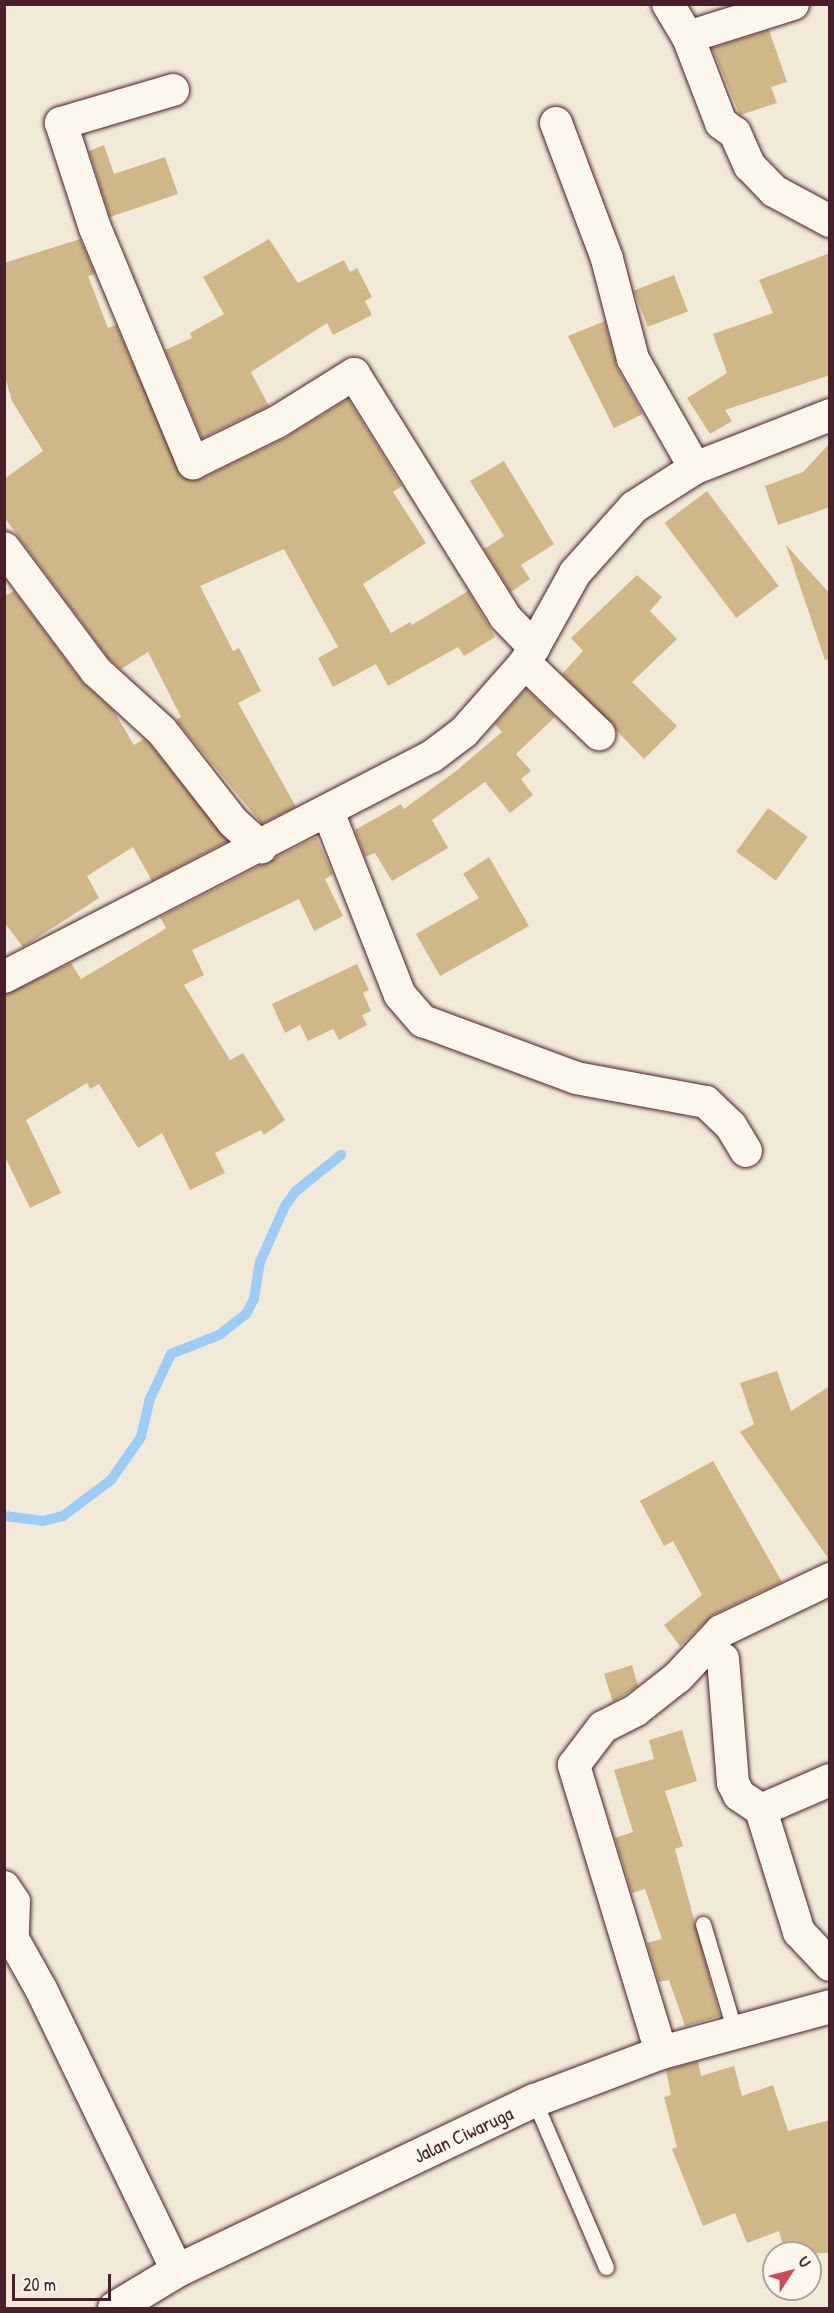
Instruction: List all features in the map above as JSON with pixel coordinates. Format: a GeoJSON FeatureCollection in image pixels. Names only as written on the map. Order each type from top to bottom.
{"type":"FeatureCollection","features":[{"type":"Feature","properties":{"kind":"street"},"geometry":{"type":"LineString","coordinates":[[668,4],[688,37],[720,123],[735,133],[750,166],[774,191],[830,221]]}},
{"type":"Feature","properties":{"kind":"street"},"geometry":{"type":"LineString","coordinates":[[688,37],[793,4]]}},
{"type":"Feature","properties":{"kind":"street"},"geometry":{"type":"LineString","coordinates":[[173,90],[61,123],[95,228],[193,463],[277,422],[354,374],[529,655],[599,734]]}},
{"type":"Feature","properties":{"kind":"street"},"geometry":{"type":"LineString","coordinates":[[556,123],[607,259],[633,359],[695,468]]}},
{"type":"Feature","properties":{"kind":"street"},"geometry":{"type":"LineString","coordinates":[[4,977],[329,814],[430,757],[464,732],[529,655],[591,553],[634,507],[695,468],[830,415]]}},
{"type":"Feature","properties":{"kind":"street"},"geometry":{"type":"LineString","coordinates":[[4,548],[96,671],[162,731],[233,822],[261,847]]}},
{"type":"Feature","properties":{"kind":"street"},"geometry":{"type":"LineString","coordinates":[[329,814],[400,995],[423,1021],[576,1078],[706,1102],[731,1126],[746,1151]]}},
{"type":"Feature","properties":{"kind":"street"},"geometry":{"type":"LineString","coordinates":[[661,2052],[574,1764],[603,1727],[636,1710],[678,1677],[721,1631],[830,1579]]}},
{"type":"Feature","properties":{"kind":"street"},"geometry":{"type":"LineString","coordinates":[[723,1659],[733,1783],[738,1795],[761,1810],[799,1932],[830,1965]]}},
{"type":"Feature","properties":{"kind":"street"},"geometry":{"type":"LineString","coordinates":[[761,1810],[830,1780]]}},
{"type":"Feature","properties":{"kind":"street"},"geometry":{"type":"LineString","coordinates":[[4,1887],[14,1902],[9,1937],[107,2119],[177,2270]]}},
{"type":"Feature","properties":{"kind":"street","name":"Jalan Ciwaruga"},"geometry":{"type":"LineString","coordinates":[[114,2308],[177,2270],[534,2100],[661,2052],[830,2006]]}},
{"type":"Feature","properties":{"kind":"lane"},"geometry":{"type":"LineString","coordinates":[[703,1924],[735,2032]]}},
{"type":"Feature","properties":{"kind":"lane"},"geometry":{"type":"LineString","coordinates":[[534,2100],[606,2267]]}},
{"type":"Feature","properties":{"kind":"building"},"geometry":{"type":"Polygon","coordinates":[[[769,30],[787,82],[771,87],[777,103],[740,115],[712,48],[769,30]]]}},
{"type":"Feature","properties":{"kind":"building"},"geometry":{"type":"Polygon","coordinates":[[[104,145],[114,174],[165,157],[178,194],[110,217],[89,151],[104,145]]]}},
{"type":"Feature","properties":{"kind":"building"},"geometry":{"type":"Polygon","coordinates":[[[80,239],[95,274],[88,276],[108,328],[116,325],[182,477],[201,479],[285,438],[348,399],[402,486],[393,492],[426,543],[363,584],[391,633],[410,622],[412,625],[468,591],[495,637],[464,656],[458,647],[388,686],[376,664],[333,687],[318,658],[338,647],[284,549],[200,586],[233,651],[239,648],[261,691],[238,703],[296,807],[262,824],[176,720],[181,717],[148,652],[121,669],[109,659],[4,517],[4,479],[43,451],[12,401],[4,373],[4,263],[80,239]]]}},
{"type":"Feature","properties":{"kind":"building"},"geometry":{"type":"Polygon","coordinates":[[[269,239],[298,283],[344,260],[350,272],[357,268],[372,297],[365,301],[372,315],[333,335],[327,323],[251,372],[269,406],[202,438],[165,350],[192,338],[190,333],[224,314],[203,277],[269,239]]]}},
{"type":"Feature","properties":{"kind":"building"},"geometry":{"type":"Polygon","coordinates":[[[830,253],[830,375],[725,410],[732,421],[710,434],[687,398],[727,373],[713,334],[773,313],[759,280],[830,253]]]}},
{"type":"Feature","properties":{"kind":"building"},"geometry":{"type":"Polygon","coordinates":[[[674,275],[688,311],[648,327],[634,290],[674,275]]]}},
{"type":"Feature","properties":{"kind":"building"},"geometry":{"type":"Polygon","coordinates":[[[605,321],[617,368],[643,414],[614,428],[568,336],[605,321]]]}},
{"type":"Feature","properties":{"kind":"building"},"geometry":{"type":"Polygon","coordinates":[[[830,443],[830,507],[778,525],[765,486],[803,472],[830,443]]]}},
{"type":"Feature","properties":{"kind":"building"},"geometry":{"type":"Polygon","coordinates":[[[504,461],[554,544],[521,565],[530,579],[511,592],[484,549],[504,536],[470,481],[504,461]]]}},
{"type":"Feature","properties":{"kind":"building"},"geometry":{"type":"Polygon","coordinates":[[[707,491],[779,586],[736,618],[665,523],[707,491]]]}},
{"type":"Feature","properties":{"kind":"building"},"geometry":{"type":"Polygon","coordinates":[[[786,545],[830,594],[830,659],[825,660],[786,545]]]}},
{"type":"Feature","properties":{"kind":"building"},"geometry":{"type":"Polygon","coordinates":[[[637,575],[662,597],[650,611],[677,639],[632,682],[677,726],[644,759],[562,674],[583,651],[571,638],[637,575]]]}},
{"type":"Feature","properties":{"kind":"building"},"geometry":{"type":"Polygon","coordinates":[[[14,591],[82,682],[113,710],[134,745],[144,739],[149,743],[228,841],[152,881],[133,847],[87,876],[99,898],[23,947],[4,922],[4,596],[14,591]]]}},
{"type":"Feature","properties":{"kind":"building"},"geometry":{"type":"Polygon","coordinates":[[[526,689],[555,717],[516,754],[531,771],[521,779],[533,795],[510,813],[485,782],[432,820],[448,848],[392,881],[375,853],[365,857],[355,830],[401,804],[404,809],[456,771],[502,732],[495,724],[526,689]]]}},
{"type":"Feature","properties":{"kind":"building"},"geometry":{"type":"Polygon","coordinates":[[[768,808],[808,837],[776,880],[736,852],[768,808]]]}},
{"type":"Feature","properties":{"kind":"building"},"geometry":{"type":"Polygon","coordinates":[[[316,837],[333,874],[325,879],[343,916],[314,931],[299,899],[192,950],[204,975],[184,985],[230,1060],[243,1053],[285,1120],[264,1135],[261,1130],[215,1153],[225,1173],[190,1190],[162,1133],[138,1148],[99,1084],[90,1089],[87,1083],[26,1120],[61,1193],[30,1208],[4,1155],[4,995],[71,963],[81,979],[166,928],[160,917],[316,837]]]}},
{"type":"Feature","properties":{"kind":"building"},"geometry":{"type":"Polygon","coordinates":[[[489,857],[529,926],[440,976],[416,934],[479,898],[463,874],[489,857]]]}},
{"type":"Feature","properties":{"kind":"building"},"geometry":{"type":"Polygon","coordinates":[[[357,964],[369,990],[363,993],[371,1011],[362,1015],[367,1025],[339,1040],[333,1029],[308,1041],[300,1025],[285,1033],[272,1004],[357,964]]]}},
{"type":"Feature","properties":{"kind":"building"},"geometry":{"type":"Polygon","coordinates":[[[777,1371],[791,1411],[830,1386],[830,1561],[740,1432],[754,1424],[740,1383],[777,1371]]]}},
{"type":"Feature","properties":{"kind":"building"},"geometry":{"type":"Polygon","coordinates":[[[713,1461],[782,1582],[713,1615],[680,1646],[664,1625],[702,1595],[673,1541],[664,1546],[640,1501],[713,1461]]]}},
{"type":"Feature","properties":{"kind":"building"},"geometry":{"type":"Polygon","coordinates":[[[632,1665],[638,1686],[613,1702],[604,1674],[632,1665]]]}},
{"type":"Feature","properties":{"kind":"building"},"geometry":{"type":"Polygon","coordinates":[[[682,1730],[697,1781],[665,1791],[683,1846],[675,1849],[720,2016],[685,2026],[669,1980],[659,1982],[647,1943],[662,1939],[645,1889],[632,1893],[615,1838],[633,1832],[614,1770],[654,1759],[649,1740],[682,1730]]]}},
{"type":"Feature","properties":{"kind":"building"},"geometry":{"type":"Polygon","coordinates":[[[698,2061],[701,2076],[734,2066],[742,2096],[773,2085],[788,2131],[830,2120],[830,2253],[822,2253],[822,2241],[782,2241],[779,2231],[747,2243],[735,2213],[703,2226],[672,2149],[677,2147],[664,2097],[671,2095],[666,2070],[698,2061]]]}},
{"type":"Feature","properties":{"kind":"waterway"},"geometry":{"type":"LineString","coordinates":[[4,1516],[43,1521],[63,1516],[111,1480],[141,1437],[149,1401],[171,1354],[219,1335],[246,1314],[254,1299],[260,1262],[285,1206],[296,1191],[341,1155]]}}]}
